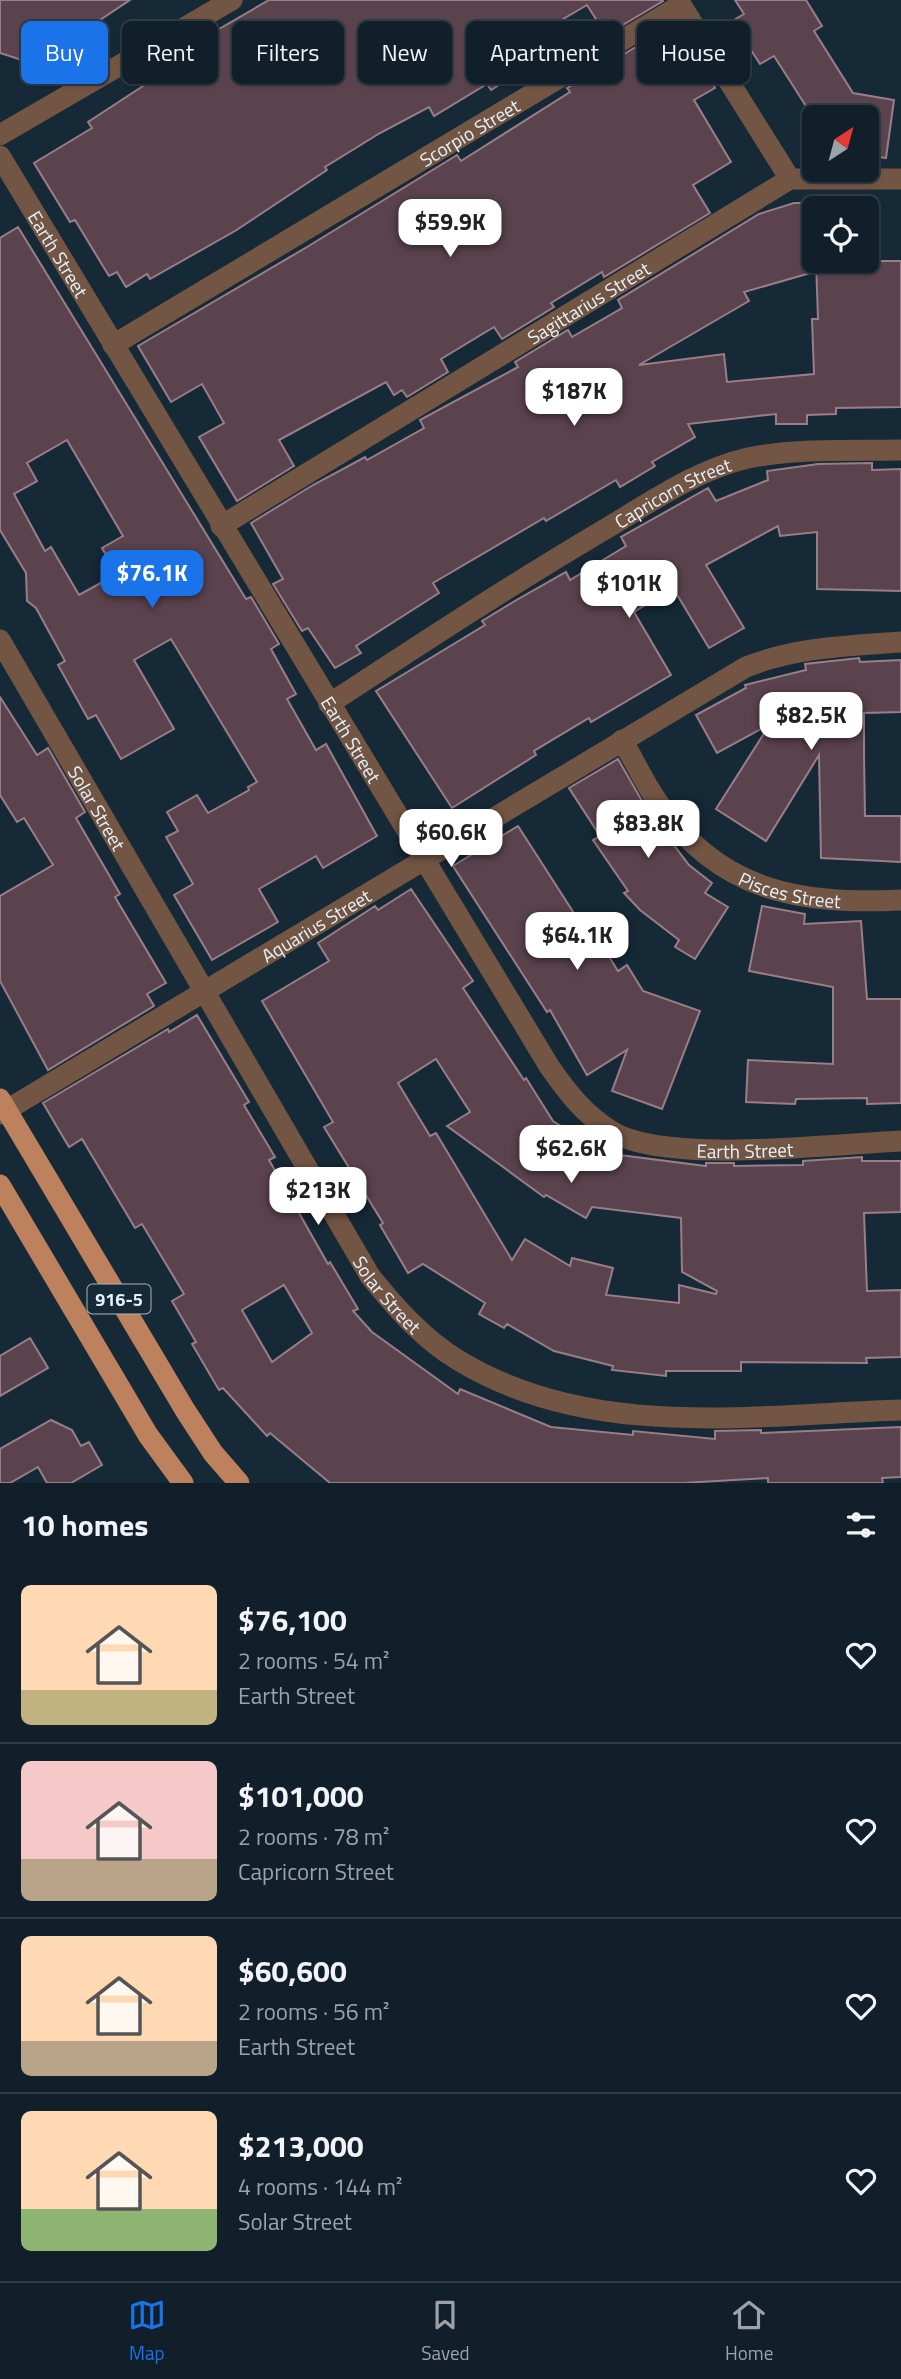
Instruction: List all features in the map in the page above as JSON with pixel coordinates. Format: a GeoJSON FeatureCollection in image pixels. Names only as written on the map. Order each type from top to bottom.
{"type":"FeatureCollection","features":[{"type":"Feature","properties":{"kind":"main road","name":"916-5"},"geometry":{"type":"LineString","coordinates":[[2,1108],[185,1410],[213,1453],[239,1483]]}},
{"type":"Feature","properties":{"kind":"main road","name":"916-5"},"geometry":{"type":"LineString","coordinates":[[0,1185],[148,1435],[183,1483]]}},
{"type":"Feature","properties":{"kind":"street"},"geometry":{"type":"LineString","coordinates":[[0,135],[232,0]]}},
{"type":"Feature","properties":{"kind":"street"},"geometry":{"type":"LineString","coordinates":[[680,2],[790,179],[901,180]]}},
{"type":"Feature","properties":{"kind":"street","name":"Scorpio Street"},"geometry":{"type":"LineString","coordinates":[[113,345],[680,2]]}},
{"type":"Feature","properties":{"kind":"street","name":"Earth Street"},"geometry":{"type":"LineString","coordinates":[[0,156],[329,704],[549,1066],[577,1106],[613,1133],[649,1146],[692,1150],[901,1141]]}},
{"type":"Feature","properties":{"kind":"street","name":"Sagittarius Street"},"geometry":{"type":"LineString","coordinates":[[221,526],[790,179]]}},
{"type":"Feature","properties":{"kind":"street","name":"Capricorn Street"},"geometry":{"type":"LineString","coordinates":[[329,704],[501,591],[674,488],[715,468],[747,458],[783,453],[901,450]]}},
{"type":"Feature","properties":{"kind":"street","name":"Solar Street"},"geometry":{"type":"LineString","coordinates":[[0,640],[370,1276],[396,1307],[456,1359],[500,1384],[538,1398],[633,1415],[688,1418],[901,1410]]}},
{"type":"Feature","properties":{"kind":"street","name":"Aquarius Street"},"geometry":{"type":"LineString","coordinates":[[2,1108],[206,993],[746,667],[776,655],[820,648],[901,642]]}},
{"type":"Feature","properties":{"kind":"street","name":"Pisces Street"},"geometry":{"type":"LineString","coordinates":[[622,740],[657,801],[684,834],[738,877],[775,891],[816,898],[857,902],[901,900]]}},
{"type":"Feature","properties":{"kind":"building"},"geometry":{"type":"Polygon","coordinates":[[[0,0],[130,0],[98,21],[21,21],[21,60],[0,53],[0,0]]]}},
{"type":"Feature","properties":{"kind":"building"},"geometry":{"type":"Polygon","coordinates":[[[269,0],[663,1],[623,25],[623,21],[597,21],[587,5],[560,21],[466,21],[466,84],[487,84],[434,116],[429,107],[380,133],[325,167],[327,170],[235,231],[150,279],[147,274],[126,287],[117,272],[109,276],[75,220],[70,222],[34,163],[92,128],[88,122],[146,84],[218,84],[218,30],[232,21],[232,84],[344,84],[344,21],[233,21],[269,0]]]}},
{"type":"Feature","properties":{"kind":"building"},"geometry":{"type":"Polygon","coordinates":[[[735,0],[806,0],[822,26],[814,31],[853,93],[894,100],[886,158],[879,157],[879,105],[805,105],[774,56],[760,64],[750,49],[750,21],[732,21],[744,14],[735,0]]]}},
{"type":"Feature","properties":{"kind":"building"},"geometry":{"type":"Polygon","coordinates":[[[637,46],[637,84],[713,84],[715,88],[694,100],[731,162],[693,185],[710,213],[604,277],[602,272],[551,303],[554,307],[502,339],[494,327],[441,359],[448,372],[407,397],[402,390],[394,395],[386,382],[279,440],[294,466],[237,501],[199,437],[224,423],[202,384],[171,402],[138,346],[457,155],[461,161],[570,92],[567,88],[574,84],[623,84],[623,55],[637,46]]]}},
{"type":"Feature","properties":{"kind":"building"},"geometry":{"type":"Polygon","coordinates":[[[487,84],[501,84],[491,90],[487,84]]]}},
{"type":"Feature","properties":{"kind":"building"},"geometry":{"type":"Polygon","coordinates":[[[802,203],[802,273],[810,273],[744,292],[749,301],[639,365],[724,354],[727,382],[814,374],[812,319],[818,319],[816,273],[879,273],[879,261],[901,261],[901,407],[836,408],[836,414],[807,415],[807,424],[776,424],[776,414],[688,424],[695,437],[652,462],[655,466],[620,487],[616,480],[546,521],[544,518],[433,583],[439,593],[356,646],[361,653],[335,668],[308,628],[302,631],[273,584],[283,579],[251,523],[313,485],[365,457],[367,460],[424,428],[420,420],[518,367],[515,362],[568,330],[572,337],[622,308],[618,300],[759,214],[802,203]]]}},
{"type":"Feature","properties":{"kind":"building"},"geometry":{"type":"Polygon","coordinates":[[[18,227],[246,599],[251,597],[279,644],[271,649],[296,694],[287,699],[316,750],[326,744],[377,836],[323,868],[316,856],[259,889],[278,922],[212,960],[174,895],[193,884],[166,837],[178,831],[167,812],[197,795],[208,813],[249,790],[248,787],[257,782],[171,639],[134,660],[174,729],[121,759],[96,715],[88,719],[58,665],[65,661],[36,608],[27,601],[26,573],[0,530],[0,238],[18,227]],[[67,440],[27,463],[37,481],[14,494],[45,551],[51,547],[79,595],[117,574],[102,548],[123,536],[67,440]]]}},
{"type":"Feature","properties":{"kind":"building"},"geometry":{"type":"Polygon","coordinates":[[[872,463],[872,470],[901,469],[901,591],[817,589],[817,532],[780,536],[778,526],[706,565],[744,628],[709,648],[673,588],[634,612],[671,675],[591,722],[589,718],[534,751],[536,755],[452,808],[376,691],[485,625],[482,621],[513,602],[566,572],[570,580],[626,546],[621,537],[708,488],[716,501],[768,480],[767,471],[818,464],[872,463]]]}},
{"type":"Feature","properties":{"kind":"building"},"geometry":{"type":"Polygon","coordinates":[[[859,658],[860,662],[901,660],[901,712],[864,713],[864,754],[865,816],[901,816],[901,862],[821,858],[819,755],[766,841],[716,809],[770,724],[717,753],[696,715],[746,688],[745,685],[806,670],[805,664],[859,658]]]}},
{"type":"Feature","properties":{"kind":"building"},"geometry":{"type":"Polygon","coordinates":[[[0,697],[37,755],[48,748],[85,812],[76,818],[120,894],[115,897],[166,983],[147,994],[154,1006],[48,1070],[0,981],[0,896],[53,865],[24,818],[17,822],[0,795],[0,697]]]}},
{"type":"Feature","properties":{"kind":"building"},"geometry":{"type":"Polygon","coordinates":[[[618,759],[646,808],[689,865],[712,883],[705,893],[728,907],[695,959],[675,947],[679,940],[640,910],[624,893],[628,891],[593,840],[600,836],[569,788],[618,759]]]}},
{"type":"Feature","properties":{"kind":"building"},"geometry":{"type":"Polygon","coordinates":[[[518,826],[579,921],[585,918],[618,971],[627,965],[643,991],[700,1011],[662,1109],[612,1091],[627,1050],[587,1075],[550,1010],[547,1012],[453,866],[518,826]]]}},
{"type":"Feature","properties":{"kind":"building"},"geometry":{"type":"Polygon","coordinates":[[[411,889],[473,981],[463,988],[553,1121],[604,1153],[706,1166],[706,1163],[734,1163],[734,1166],[803,1165],[803,1161],[862,1157],[862,1161],[901,1161],[901,1212],[864,1213],[867,1291],[901,1290],[901,1357],[866,1358],[867,1363],[741,1362],[741,1371],[666,1371],[666,1376],[612,1370],[613,1366],[554,1351],[507,1324],[504,1328],[479,1314],[485,1303],[423,1264],[408,1273],[380,1225],[383,1223],[324,1127],[333,1122],[262,1001],[329,961],[318,943],[375,906],[378,910],[411,889]],[[436,1059],[398,1083],[430,1136],[436,1133],[512,1260],[525,1239],[570,1266],[572,1258],[613,1268],[606,1295],[679,1303],[679,1285],[716,1294],[717,1291],[682,1272],[681,1218],[592,1207],[586,1218],[546,1195],[544,1197],[447,1126],[470,1112],[436,1059]]]}},
{"type":"Feature","properties":{"kind":"building"},"geometry":{"type":"Polygon","coordinates":[[[762,906],[805,914],[804,924],[861,921],[867,999],[901,999],[901,1103],[867,1104],[867,1098],[796,1099],[795,1104],[746,1102],[748,1060],[833,1064],[833,987],[749,971],[762,906]]]}},
{"type":"Feature","properties":{"kind":"building"},"geometry":{"type":"Polygon","coordinates":[[[197,1015],[249,1102],[244,1105],[275,1157],[269,1160],[328,1264],[330,1262],[358,1309],[353,1311],[372,1332],[458,1394],[460,1389],[551,1427],[633,1435],[633,1431],[715,1439],[715,1431],[761,1430],[761,1433],[901,1427],[901,1477],[882,1478],[883,1483],[768,1483],[768,1478],[683,1483],[330,1483],[270,1433],[267,1436],[223,1388],[219,1390],[192,1344],[196,1342],[172,1301],[184,1294],[142,1224],[135,1228],[82,1139],[69,1147],[43,1103],[168,1029],[169,1032],[197,1015]],[[284,1285],[242,1310],[272,1362],[312,1333],[284,1285]]]}},
{"type":"Feature","properties":{"kind":"building"},"geometry":{"type":"Polygon","coordinates":[[[30,1338],[48,1368],[0,1396],[0,1356],[30,1338]]]}},
{"type":"Feature","properties":{"kind":"building"},"geometry":{"type":"Polygon","coordinates":[[[51,1420],[72,1430],[81,1446],[89,1442],[102,1465],[71,1483],[47,1483],[38,1467],[10,1483],[0,1483],[0,1449],[51,1420]]]}}]}
